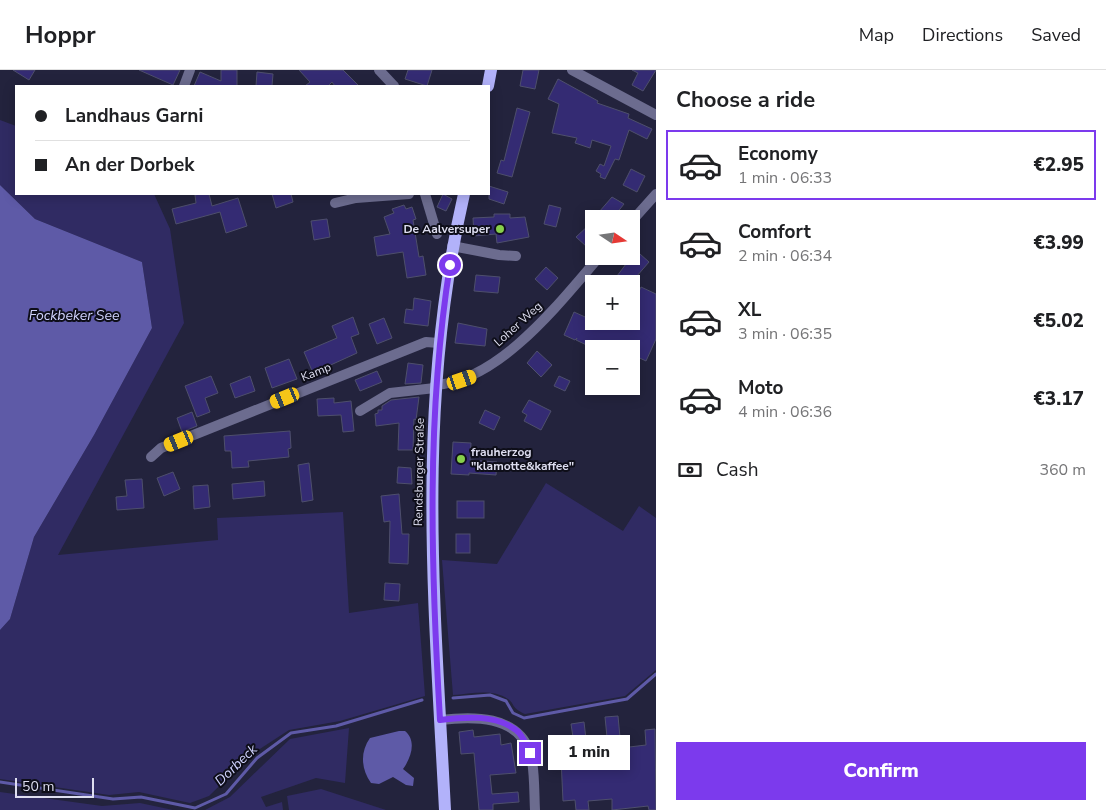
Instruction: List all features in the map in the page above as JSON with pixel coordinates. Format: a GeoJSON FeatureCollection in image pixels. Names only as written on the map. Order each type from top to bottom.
{"type":"FeatureCollection","features":[{"type":"Feature","properties":{"kind":"main road"},"geometry":{"type":"LineString","coordinates":[[488,85],[491,70]]}},
{"type":"Feature","properties":{"kind":"main road","name":"Rendsburger Straße"},"geometry":{"type":"LineString","coordinates":[[445,810],[433,602],[431,519],[435,386],[438,343],[452,246],[464,195]]}},
{"type":"Feature","properties":{"kind":"street"},"geometry":{"type":"LineString","coordinates":[[184,85],[190,70]]}},
{"type":"Feature","properties":{"kind":"street"},"geometry":{"type":"LineString","coordinates":[[379,70],[393,85]]}},
{"type":"Feature","properties":{"kind":"street"},"geometry":{"type":"LineString","coordinates":[[572,70],[656,115]]}},
{"type":"Feature","properties":{"kind":"street"},"geometry":{"type":"LineString","coordinates":[[640,212],[656,194]]}},
{"type":"Feature","properties":{"kind":"street"},"geometry":{"type":"LineString","coordinates":[[335,203],[356,198],[396,195]]}},
{"type":"Feature","properties":{"kind":"street"},"geometry":{"type":"LineString","coordinates":[[425,195],[437,234]]}},
{"type":"Feature","properties":{"kind":"street"},"geometry":{"type":"LineString","coordinates":[[452,246],[499,255],[516,256]]}},
{"type":"Feature","properties":{"kind":"street","name":"Loher Weg"},"geometry":{"type":"LineString","coordinates":[[360,410],[390,393],[452,384],[471,377],[498,359],[542,322],[592,265]]}},
{"type":"Feature","properties":{"kind":"street","name":"Kamp"},"geometry":{"type":"LineString","coordinates":[[151,457],[161,448],[426,342],[438,343]]}},
{"type":"Feature","properties":{"kind":"street"},"geometry":{"type":"LineString","coordinates":[[440,720],[465,716],[496,721],[517,730],[530,753],[535,810]]}},
{"type":"Feature","properties":{"kind":"shaded area"},"geometry":{"type":"Polygon","coordinates":[[[0,120],[15,126],[15,195],[154,195],[170,229],[184,323],[58,555],[218,540],[217,518],[343,512],[349,613],[418,603],[425,696],[340,721],[289,730],[252,754],[209,796],[190,803],[139,792],[109,795],[0,779],[0,630],[10,619],[34,537],[94,435],[152,328],[142,262],[35,219],[0,185],[0,120]]]}},
{"type":"Feature","properties":{"kind":"shaded area"},"geometry":{"type":"Polygon","coordinates":[[[546,483],[623,531],[639,506],[656,518],[656,670],[625,696],[525,714],[517,710],[508,699],[495,694],[481,692],[453,695],[442,560],[497,564],[546,483]]]}},
{"type":"Feature","properties":{"kind":"shaded area"},"geometry":{"type":"Polygon","coordinates":[[[349,728],[345,783],[316,778],[261,797],[266,807],[282,802],[283,810],[205,810],[230,797],[290,739],[349,728]]]}},
{"type":"Feature","properties":{"kind":"shaded area"},"geometry":{"type":"Polygon","coordinates":[[[321,789],[386,810],[289,810],[287,796],[321,789]]]}},
{"type":"Feature","properties":{"kind":"shaded area"},"geometry":{"type":"Polygon","coordinates":[[[0,792],[102,806],[140,803],[173,810],[0,810],[0,792]]]}},
{"type":"Feature","properties":{"kind":"water","name":"Fockbeker See"},"geometry":{"type":"Polygon","coordinates":[[[0,185],[35,219],[142,262],[152,328],[94,435],[34,537],[10,619],[0,630],[0,185]]]}},
{"type":"Feature","properties":{"kind":"water"},"geometry":{"type":"Polygon","coordinates":[[[405,731],[411,740],[412,750],[403,769],[414,778],[413,786],[406,785],[393,777],[379,784],[371,783],[365,772],[363,760],[367,743],[370,738],[405,731]]]}},
{"type":"Feature","properties":{"kind":"building"},"geometry":{"type":"Polygon","coordinates":[[[13,70],[35,70],[29,80],[13,70]]]}},
{"type":"Feature","properties":{"kind":"building"},"geometry":{"type":"Polygon","coordinates":[[[139,70],[180,70],[173,85],[139,70]]]}},
{"type":"Feature","properties":{"kind":"building"},"geometry":{"type":"Polygon","coordinates":[[[221,70],[237,70],[237,85],[194,85],[200,72],[221,81],[221,70]]]}},
{"type":"Feature","properties":{"kind":"building"},"geometry":{"type":"Polygon","coordinates":[[[299,70],[343,70],[358,85],[334,85],[332,82],[329,85],[306,85],[310,82],[299,70]]]}},
{"type":"Feature","properties":{"kind":"building"},"geometry":{"type":"Polygon","coordinates":[[[408,70],[432,70],[427,85],[405,79],[408,70]]]}},
{"type":"Feature","properties":{"kind":"building"},"geometry":{"type":"Polygon","coordinates":[[[523,70],[539,70],[535,89],[520,86],[523,70]]]}},
{"type":"Feature","properties":{"kind":"building"},"geometry":{"type":"Polygon","coordinates":[[[632,70],[656,70],[643,91],[632,85],[638,73],[632,70]]]}},
{"type":"Feature","properties":{"kind":"building"},"geometry":{"type":"Polygon","coordinates":[[[257,72],[273,74],[272,85],[256,85],[257,72]]]}},
{"type":"Feature","properties":{"kind":"building"},"geometry":{"type":"Polygon","coordinates":[[[558,79],[598,101],[597,103],[629,114],[628,118],[652,129],[647,139],[629,130],[619,160],[615,159],[605,179],[600,177],[601,174],[596,171],[600,164],[604,166],[611,146],[592,140],[590,148],[575,143],[577,138],[552,133],[559,104],[548,99],[558,79]]]}},
{"type":"Feature","properties":{"kind":"building"},"geometry":{"type":"Polygon","coordinates":[[[517,108],[530,112],[512,177],[497,173],[501,160],[504,161],[517,108]]]}},
{"type":"Feature","properties":{"kind":"building"},"geometry":{"type":"Polygon","coordinates":[[[631,169],[645,176],[637,192],[623,185],[631,169]]]}},
{"type":"Feature","properties":{"kind":"building"},"geometry":{"type":"Polygon","coordinates":[[[490,186],[508,192],[504,204],[489,199],[490,186]]]}},
{"type":"Feature","properties":{"kind":"building"},"geometry":{"type":"Polygon","coordinates":[[[195,195],[209,195],[212,206],[238,198],[247,226],[226,233],[220,212],[176,224],[172,209],[196,203],[195,195]]]}},
{"type":"Feature","properties":{"kind":"building"},"geometry":{"type":"Polygon","coordinates":[[[272,195],[291,195],[293,202],[276,208],[272,195]]]}},
{"type":"Feature","properties":{"kind":"building"},"geometry":{"type":"Polygon","coordinates":[[[443,195],[452,199],[446,211],[437,207],[443,195]]]}},
{"type":"Feature","properties":{"kind":"building"},"geometry":{"type":"Polygon","coordinates":[[[612,197],[624,204],[619,210],[601,210],[612,197]]]}},
{"type":"Feature","properties":{"kind":"building"},"geometry":{"type":"Polygon","coordinates":[[[404,205],[406,209],[412,207],[416,219],[413,220],[419,257],[423,256],[426,275],[407,278],[403,252],[377,256],[374,237],[390,234],[384,217],[394,213],[392,209],[404,205]]]}},
{"type":"Feature","properties":{"kind":"building"},"geometry":{"type":"Polygon","coordinates":[[[549,205],[561,208],[556,227],[544,224],[549,205]]]}},
{"type":"Feature","properties":{"kind":"building","name":"De Aalversuper"},"geometry":{"type":"Polygon","coordinates":[[[494,214],[510,214],[510,218],[525,217],[529,237],[497,243],[496,234],[474,236],[473,218],[494,217],[494,214]]]}},
{"type":"Feature","properties":{"kind":"building"},"geometry":{"type":"Polygon","coordinates":[[[327,219],[330,237],[314,240],[311,221],[327,219]]]}},
{"type":"Feature","properties":{"kind":"building"},"geometry":{"type":"Polygon","coordinates":[[[585,229],[585,245],[576,237],[585,229]]]}},
{"type":"Feature","properties":{"kind":"building"},"geometry":{"type":"Polygon","coordinates":[[[640,254],[649,262],[638,275],[618,275],[625,265],[640,265],[640,254]]]}},
{"type":"Feature","properties":{"kind":"building"},"geometry":{"type":"Polygon","coordinates":[[[546,267],[558,278],[547,290],[535,279],[546,267]]]}},
{"type":"Feature","properties":{"kind":"building"},"geometry":{"type":"Polygon","coordinates":[[[476,275],[500,277],[498,293],[474,291],[476,275]]]}},
{"type":"Feature","properties":{"kind":"building"},"geometry":{"type":"Polygon","coordinates":[[[641,287],[656,294],[656,339],[646,361],[640,358],[640,340],[585,340],[585,344],[576,340],[577,338],[575,340],[564,335],[574,312],[585,317],[585,330],[640,330],[641,287]]]}},
{"type":"Feature","properties":{"kind":"building"},"geometry":{"type":"Polygon","coordinates":[[[414,298],[431,301],[428,326],[404,323],[406,309],[413,310],[414,298]]]}},
{"type":"Feature","properties":{"kind":"building"},"geometry":{"type":"Polygon","coordinates":[[[353,317],[359,334],[351,337],[357,353],[313,373],[304,352],[337,338],[332,326],[353,317]]]}},
{"type":"Feature","properties":{"kind":"building"},"geometry":{"type":"Polygon","coordinates":[[[384,318],[392,338],[377,344],[369,324],[384,318]]]}},
{"type":"Feature","properties":{"kind":"building"},"geometry":{"type":"Polygon","coordinates":[[[458,323],[487,329],[485,346],[455,343],[458,323]]]}},
{"type":"Feature","properties":{"kind":"building"},"geometry":{"type":"Polygon","coordinates":[[[537,351],[552,365],[541,377],[527,363],[537,351]]]}},
{"type":"Feature","properties":{"kind":"building"},"geometry":{"type":"Polygon","coordinates":[[[289,359],[297,379],[272,388],[265,368],[289,359]]]}},
{"type":"Feature","properties":{"kind":"building"},"geometry":{"type":"Polygon","coordinates":[[[408,363],[423,365],[421,383],[405,384],[408,363]]]}},
{"type":"Feature","properties":{"kind":"building"},"geometry":{"type":"Polygon","coordinates":[[[377,371],[382,382],[360,391],[355,380],[377,371]]]}},
{"type":"Feature","properties":{"kind":"building"},"geometry":{"type":"Polygon","coordinates":[[[211,376],[218,393],[205,398],[210,412],[197,417],[185,386],[211,376]]]}},
{"type":"Feature","properties":{"kind":"building"},"geometry":{"type":"Polygon","coordinates":[[[250,376],[255,391],[235,398],[230,384],[250,376]]]}},
{"type":"Feature","properties":{"kind":"building"},"geometry":{"type":"Polygon","coordinates":[[[559,376],[570,381],[565,391],[554,386],[559,376]]]}},
{"type":"Feature","properties":{"kind":"building"},"geometry":{"type":"Polygon","coordinates":[[[419,397],[416,420],[414,419],[413,450],[398,450],[399,423],[376,426],[375,414],[378,413],[378,410],[382,410],[382,406],[391,400],[419,397]]]}},
{"type":"Feature","properties":{"kind":"building"},"geometry":{"type":"Polygon","coordinates":[[[334,398],[334,403],[351,401],[354,431],[343,432],[341,415],[318,416],[317,399],[334,398]]]}},
{"type":"Feature","properties":{"kind":"building"},"geometry":{"type":"Polygon","coordinates":[[[529,400],[551,411],[541,430],[524,421],[527,415],[522,412],[529,400]]]}},
{"type":"Feature","properties":{"kind":"building"},"geometry":{"type":"Polygon","coordinates":[[[485,410],[500,417],[494,430],[479,423],[485,410]]]}},
{"type":"Feature","properties":{"kind":"building"},"geometry":{"type":"Polygon","coordinates":[[[192,412],[197,426],[182,432],[177,418],[192,412]]]}},
{"type":"Feature","properties":{"kind":"building"},"geometry":{"type":"Polygon","coordinates":[[[290,431],[291,448],[288,449],[289,457],[248,461],[249,467],[232,468],[231,451],[225,451],[224,436],[290,431]]]}},
{"type":"Feature","properties":{"kind":"building","name":"frauherzog \"klamotte&kaffee\""},"geometry":{"type":"Polygon","coordinates":[[[453,442],[471,443],[470,460],[497,462],[496,475],[451,474],[453,442]]]}},
{"type":"Feature","properties":{"kind":"building"},"geometry":{"type":"Polygon","coordinates":[[[309,463],[313,500],[302,502],[298,465],[309,463]]]}},
{"type":"Feature","properties":{"kind":"building"},"geometry":{"type":"Polygon","coordinates":[[[398,467],[411,468],[412,484],[397,483],[398,467]]]}},
{"type":"Feature","properties":{"kind":"building"},"geometry":{"type":"Polygon","coordinates":[[[173,472],[180,489],[164,496],[157,478],[173,472]]]}},
{"type":"Feature","properties":{"kind":"building"},"geometry":{"type":"Polygon","coordinates":[[[142,479],[144,508],[117,510],[116,497],[127,496],[125,480],[142,479]]]}},
{"type":"Feature","properties":{"kind":"building"},"geometry":{"type":"Polygon","coordinates":[[[264,481],[265,496],[233,499],[232,484],[264,481]]]}},
{"type":"Feature","properties":{"kind":"building"},"geometry":{"type":"Polygon","coordinates":[[[208,485],[210,507],[194,509],[193,486],[208,485]]]}},
{"type":"Feature","properties":{"kind":"building"},"geometry":{"type":"Polygon","coordinates":[[[399,494],[402,534],[409,534],[408,564],[389,563],[390,521],[384,522],[381,496],[399,494]]]}},
{"type":"Feature","properties":{"kind":"building"},"geometry":{"type":"Polygon","coordinates":[[[457,501],[484,501],[484,518],[457,518],[457,501]]]}},
{"type":"Feature","properties":{"kind":"building"},"geometry":{"type":"Polygon","coordinates":[[[456,534],[470,534],[470,553],[456,553],[456,534]]]}},
{"type":"Feature","properties":{"kind":"building"},"geometry":{"type":"Polygon","coordinates":[[[385,583],[400,584],[399,601],[384,600],[385,583]]]}},
{"type":"Feature","properties":{"kind":"building"},"geometry":{"type":"Polygon","coordinates":[[[618,716],[621,748],[646,745],[645,730],[655,729],[656,810],[649,810],[648,806],[612,810],[612,799],[588,801],[589,810],[576,810],[575,800],[563,801],[560,738],[573,737],[571,724],[584,722],[586,739],[607,737],[605,717],[618,716]]]}},
{"type":"Feature","properties":{"kind":"building"},"geometry":{"type":"Polygon","coordinates":[[[473,730],[474,737],[500,734],[501,745],[511,743],[516,773],[490,775],[492,794],[518,792],[519,802],[493,804],[493,810],[479,810],[474,753],[461,754],[459,732],[473,730]]]}},
{"type":"Feature","properties":{"kind":"waterway","name":"Dorbeck"},"geometry":{"type":"LineString","coordinates":[[453,698],[490,695],[506,701],[513,713],[524,718],[627,699],[656,674]]}},
{"type":"Feature","properties":{"kind":"waterway","name":"Dorbeck"},"geometry":{"type":"LineString","coordinates":[[0,782],[113,799],[141,797],[195,808],[226,794],[257,758],[291,733],[336,726],[422,700]]}},
{"type":"Feature","properties":{"kind":"place","name":"De Aalversuper"},"geometry":{"type":"Point","coordinates":[500,229]}},
{"type":"Feature","properties":{"kind":"place","name":"frauherzog \"klamotte&kaffee\""},"geometry":{"type":"Point","coordinates":[461,459]}},
{"type":"Feature","properties":{"kind":"route"},"geometry":{"type":"LineString","coordinates":[[450,265],[438,343],[432,437],[433,602],[440,720],[465,716],[496,721],[517,730],[530,753]]}}]}
